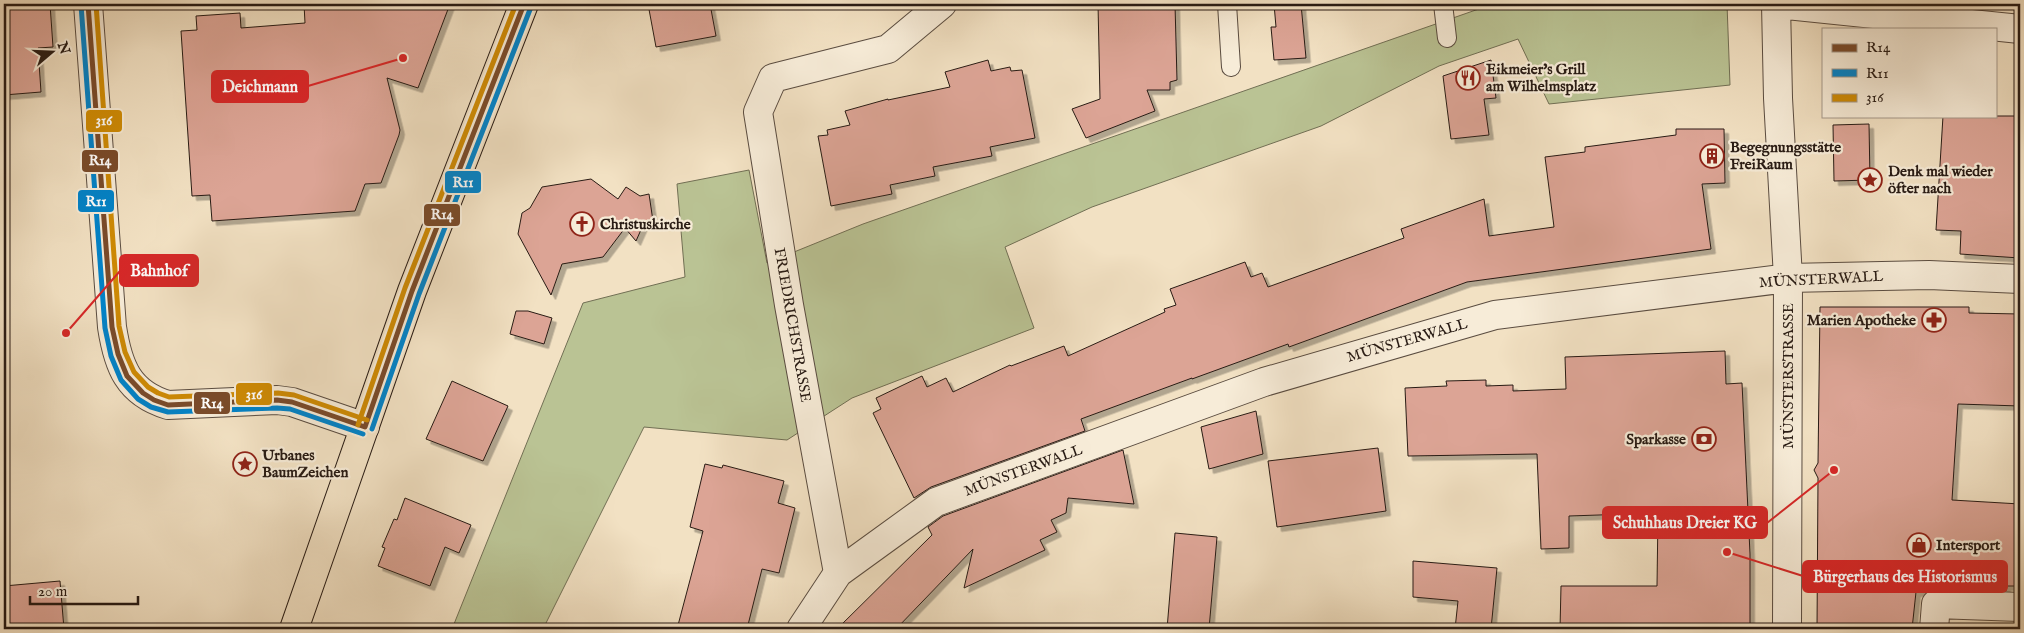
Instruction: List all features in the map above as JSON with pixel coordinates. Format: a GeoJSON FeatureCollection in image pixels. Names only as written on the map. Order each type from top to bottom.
{"type":"FeatureCollection","features":[{"type":"Feature","properties":{"kind":"main road"},"geometry":{"type":"LineString","coordinates":[[294,629],[412,291],[524,4]]}},
{"type":"Feature","properties":{"kind":"street"},"geometry":{"type":"LineString","coordinates":[[88,4],[112,327],[119,358],[125,373],[141,393],[154,401],[168,405],[277,400],[292,402],[365,427]]}},
{"type":"Feature","properties":{"kind":"street","name":"FRIEDRICHSTRASSE"},"geometry":{"type":"LineString","coordinates":[[838,573],[789,305],[758,112],[773,78],[888,49],[942,4]]}},
{"type":"Feature","properties":{"kind":"street"},"geometry":{"type":"LineString","coordinates":[[1776,4],[2020,29]]}},
{"type":"Feature","properties":{"kind":"street","name":"MÜNSTERSTRASSE"},"geometry":{"type":"LineString","coordinates":[[1776,4],[1778,98],[1788,278],[1787,629]]}},
{"type":"Feature","properties":{"kind":"street","name":"MÜNSTERWALL"},"geometry":{"type":"LineString","coordinates":[[838,573],[936,502],[1264,382],[1495,314],[1788,278],[1929,275],[2020,279]]}},
{"type":"Feature","properties":{"kind":"street"},"geometry":{"type":"LineString","coordinates":[[802,629],[838,573]]}},
{"type":"Feature","properties":{"kind":"street"},"geometry":{"type":"LineString","coordinates":[[1934,629],[1936,604],[2020,607]]}},
{"type":"Feature","properties":{"kind":"lane"},"geometry":{"type":"LineString","coordinates":[[1227,4],[1232,67]]}},
{"type":"Feature","properties":{"kind":"lane"},"geometry":{"type":"LineString","coordinates":[[1444,4],[1447,38]]}},
{"type":"Feature","properties":{"kind":"green space"},"geometry":{"type":"Polygon","coordinates":[[[1493,4],[1727,4],[1730,85],[1549,104],[1518,39],[1439,66],[1321,126],[1092,207],[1005,247],[1034,328],[852,398],[787,440],[644,427],[543,629],[452,629],[583,303],[685,277],[677,184],[749,170],[767,263],[863,224],[1493,4]]]}},
{"type":"Feature","properties":{"kind":"building"},"geometry":{"type":"Polygon","coordinates":[[[4,4],[50,4],[53,47],[38,48],[41,92],[4,95],[4,4]]]}},
{"type":"Feature","properties":{"kind":"building"},"geometry":{"type":"Polygon","coordinates":[[[304,4],[450,4],[418,88],[387,78],[400,130],[399,135],[381,183],[365,184],[355,211],[212,221],[210,195],[192,196],[181,31],[197,30],[196,16],[240,13],[241,28],[305,23],[304,4]]]}},
{"type":"Feature","properties":{"kind":"building"},"geometry":{"type":"Polygon","coordinates":[[[648,4],[710,4],[716,36],[656,47],[648,4]]]}},
{"type":"Feature","properties":{"kind":"building"},"geometry":{"type":"Polygon","coordinates":[[[1098,4],[1175,4],[1177,80],[1170,82],[1170,90],[1147,90],[1155,111],[1086,138],[1072,109],[1100,99],[1098,4]]]}},
{"type":"Feature","properties":{"kind":"building"},"geometry":{"type":"Polygon","coordinates":[[[1274,4],[1301,4],[1306,58],[1274,60],[1271,27],[1276,27],[1274,4]]]}},
{"type":"Feature","properties":{"kind":"building"},"geometry":{"type":"Polygon","coordinates":[[[988,60],[991,71],[1010,67],[1011,71],[1022,70],[1035,138],[990,147],[992,156],[933,167],[935,176],[890,185],[892,194],[831,206],[818,136],[828,135],[827,130],[850,125],[845,111],[888,99],[950,87],[945,72],[988,60]]]}},
{"type":"Feature","properties":{"kind":"building"},"geometry":{"type":"Polygon","coordinates":[[[1491,60],[1496,98],[1484,99],[1489,135],[1451,139],[1443,76],[1491,60]]]}},
{"type":"Feature","properties":{"kind":"building"},"geometry":{"type":"Polygon","coordinates":[[[2020,116],[2020,258],[1960,254],[1961,231],[1936,230],[1943,118],[2020,116]]]}},
{"type":"Feature","properties":{"kind":"building"},"geometry":{"type":"Polygon","coordinates":[[[1869,124],[1870,180],[1834,181],[1833,125],[1869,124]]]}},
{"type":"Feature","properties":{"kind":"building"},"geometry":{"type":"Polygon","coordinates":[[[1676,129],[1724,129],[1725,183],[1702,184],[1711,249],[1467,282],[1289,347],[1288,344],[1081,419],[1085,431],[931,487],[914,498],[873,413],[881,409],[876,398],[922,376],[927,387],[946,378],[953,392],[1010,365],[1064,346],[1068,356],[1165,312],[1164,309],[1176,305],[1170,289],[1245,262],[1251,277],[1262,273],[1268,287],[1404,238],[1401,229],[1484,199],[1489,236],[1554,227],[1545,157],[1585,152],[1585,147],[1676,135],[1676,129]]]}},
{"type":"Feature","properties":{"kind":"building","name":"Christuskirche"},"geometry":{"type":"Polygon","coordinates":[[[591,179],[618,199],[626,187],[640,196],[649,194],[653,221],[644,223],[636,241],[625,228],[603,257],[562,264],[551,295],[518,234],[522,213],[530,208],[542,187],[591,179]]]}},
{"type":"Feature","properties":{"kind":"building"},"geometry":{"type":"Polygon","coordinates":[[[1820,307],[1969,307],[1969,313],[2020,314],[2020,406],[1958,404],[1952,500],[2020,504],[2020,586],[2006,586],[2006,591],[1937,588],[1926,592],[1916,592],[1912,629],[1817,629],[1818,478],[1814,470],[1818,463],[1820,307]]]}},
{"type":"Feature","properties":{"kind":"building"},"geometry":{"type":"Polygon","coordinates":[[[516,311],[528,311],[552,318],[544,344],[510,334],[516,311]]]}},
{"type":"Feature","properties":{"kind":"building"},"geometry":{"type":"Polygon","coordinates":[[[1725,351],[1726,384],[1742,383],[1750,554],[1750,629],[1560,629],[1561,586],[1657,586],[1658,513],[1569,516],[1569,548],[1541,549],[1537,454],[1408,456],[1405,388],[1447,386],[1446,381],[1486,380],[1486,386],[1513,385],[1513,391],[1566,389],[1565,357],[1725,351]]]}},
{"type":"Feature","properties":{"kind":"building"},"geometry":{"type":"Polygon","coordinates":[[[452,381],[508,406],[483,461],[426,439],[452,381]]]}},
{"type":"Feature","properties":{"kind":"building"},"geometry":{"type":"Polygon","coordinates":[[[1256,411],[1263,454],[1209,469],[1201,427],[1256,411]]]}},
{"type":"Feature","properties":{"kind":"building"},"geometry":{"type":"Polygon","coordinates":[[[1378,448],[1386,511],[1277,527],[1268,461],[1378,448]]]}},
{"type":"Feature","properties":{"kind":"building"},"geometry":{"type":"Polygon","coordinates":[[[1123,450],[1134,504],[1068,498],[1066,513],[1051,520],[1057,532],[1040,540],[1045,550],[964,588],[973,549],[896,629],[837,629],[932,535],[928,527],[943,516],[1123,450]]]}},
{"type":"Feature","properties":{"kind":"building"},"geometry":{"type":"Polygon","coordinates":[[[705,464],[722,468],[723,465],[784,481],[778,503],[795,508],[779,573],[762,569],[747,629],[677,629],[703,531],[690,527],[705,464]]]}},
{"type":"Feature","properties":{"kind":"building"},"geometry":{"type":"Polygon","coordinates":[[[405,498],[471,525],[459,553],[445,547],[430,586],[378,566],[385,548],[382,547],[394,519],[397,520],[405,498]]]}},
{"type":"Feature","properties":{"kind":"building"},"geometry":{"type":"Polygon","coordinates":[[[1175,533],[1217,537],[1209,629],[1167,629],[1175,533]]]}},
{"type":"Feature","properties":{"kind":"building"},"geometry":{"type":"Polygon","coordinates":[[[1413,561],[1497,568],[1491,629],[1455,629],[1458,601],[1413,597],[1413,561]]]}},
{"type":"Feature","properties":{"kind":"building"},"geometry":{"type":"Polygon","coordinates":[[[60,581],[64,629],[4,629],[4,586],[60,581]]]}},
{"type":"Feature","properties":{"kind":"transit line","name":"R14"},"geometry":{"type":"LineString","coordinates":[[88,4],[112,327],[118,354],[127,376],[143,393],[154,400],[168,405],[277,400],[292,402],[365,427]]}},
{"type":"Feature","properties":{"kind":"transit line","name":"316"},"geometry":{"type":"LineString","coordinates":[[96,4],[119,326],[125,352],[134,372],[148,387],[169,397],[278,393],[294,395],[367,420]]}},
{"type":"Feature","properties":{"kind":"transit line","name":"316"},"geometry":{"type":"LineString","coordinates":[[358,425],[405,288],[516,4]]}},
{"type":"Feature","properties":{"kind":"transit line","name":"R14"},"geometry":{"type":"LineString","coordinates":[[365,427],[412,291],[524,4]]}},
{"type":"Feature","properties":{"kind":"transit line","name":"R11"},"geometry":{"type":"LineString","coordinates":[[81,5],[105,328],[111,356],[121,380],[138,399],[151,407],[168,412],[290,409],[363,434]]}},
{"type":"Feature","properties":{"kind":"transit line","name":"R11"},"geometry":{"type":"LineString","coordinates":[[372,429],[419,294],[531,7]]}},
{"type":"Feature","properties":{"kind":"place","name":"Deichmann"},"geometry":{"type":"Point","coordinates":[403,58]}},
{"type":"Feature","properties":{"kind":"place","name":"Eikmeier's Grill am Wilhelmsplatz"},"geometry":{"type":"Point","coordinates":[1468,78]}},
{"type":"Feature","properties":{"kind":"place","name":"Begegnungsstätte FreiRaum"},"geometry":{"type":"Point","coordinates":[1712,156]}},
{"type":"Feature","properties":{"kind":"place","name":"Denk mal wieder öfter nach"},"geometry":{"type":"Point","coordinates":[1870,180]}},
{"type":"Feature","properties":{"kind":"place","name":"Christuskirche"},"geometry":{"type":"Point","coordinates":[582,224]}},
{"type":"Feature","properties":{"kind":"place","name":"Marien Apotheke"},"geometry":{"type":"Point","coordinates":[1934,320]}},
{"type":"Feature","properties":{"kind":"place","name":"Bahnhof"},"geometry":{"type":"Point","coordinates":[66,333]}},
{"type":"Feature","properties":{"kind":"place","name":"Sparkasse"},"geometry":{"type":"Point","coordinates":[1704,439]}},
{"type":"Feature","properties":{"kind":"place","name":"Urbanes BaumZeichen"},"geometry":{"type":"Point","coordinates":[245,464]}},
{"type":"Feature","properties":{"kind":"place","name":"Schuhhaus Dreier KG"},"geometry":{"type":"Point","coordinates":[1834,470]}},
{"type":"Feature","properties":{"kind":"place","name":"Intersport"},"geometry":{"type":"Point","coordinates":[1919,545]}},
{"type":"Feature","properties":{"kind":"place","name":"Bürgerhaus des Historismus"},"geometry":{"type":"Point","coordinates":[1727,552]}}]}
